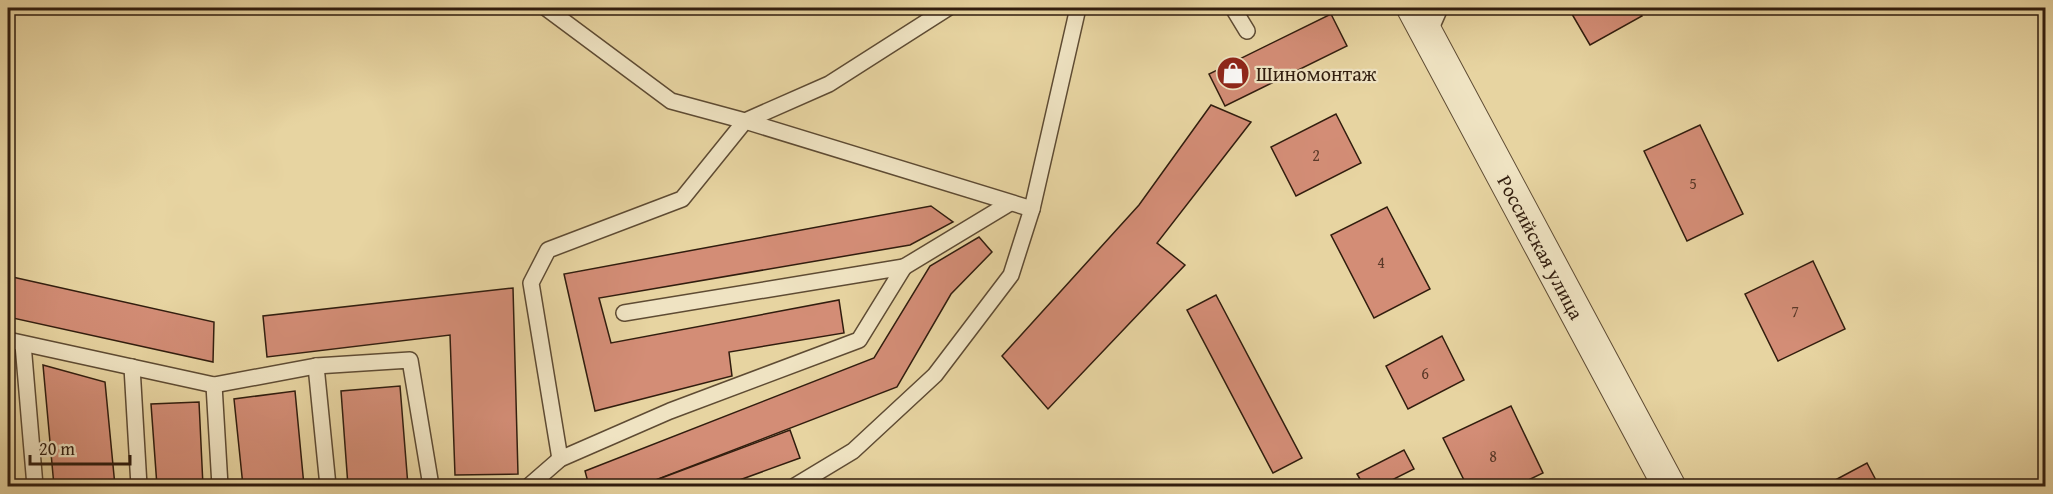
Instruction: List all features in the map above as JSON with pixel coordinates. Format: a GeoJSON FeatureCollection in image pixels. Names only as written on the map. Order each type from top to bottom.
{"type":"FeatureCollection","features":[{"type":"Feature","properties":{"kind":"street","name":"Российская улица"},"geometry":{"type":"LineString","coordinates":[[1413,8],[1434,21],[1669,486]]}},
{"type":"Feature","properties":{"kind":"lane"},"geometry":{"type":"LineString","coordinates":[[546,8],[671,101],[746,121],[1032,209]]}},
{"type":"Feature","properties":{"kind":"lane"},"geometry":{"type":"LineString","coordinates":[[560,459],[531,283],[548,250],[681,199],[746,121],[829,84],[948,8]]}},
{"type":"Feature","properties":{"kind":"lane"},"geometry":{"type":"LineString","coordinates":[[795,486],[853,451],[935,375],[1011,275],[1032,209],[1078,8]]}},
{"type":"Feature","properties":{"kind":"lane"},"geometry":{"type":"LineString","coordinates":[[1233,8],[1246,32]]}},
{"type":"Feature","properties":{"kind":"lane"},"geometry":{"type":"LineString","coordinates":[[624,313],[904,267],[1010,203]]}},
{"type":"Feature","properties":{"kind":"lane"},"geometry":{"type":"LineString","coordinates":[[530,486],[560,459],[670,411],[859,340],[904,267]]}},
{"type":"Feature","properties":{"kind":"lane"},"geometry":{"type":"LineString","coordinates":[[8,340],[214,385],[316,366],[410,360],[431,486]]}},
{"type":"Feature","properties":{"kind":"lane"},"geometry":{"type":"LineString","coordinates":[[23,344],[34,486]]}},
{"type":"Feature","properties":{"kind":"lane"},"geometry":{"type":"LineString","coordinates":[[316,366],[328,486]]}},
{"type":"Feature","properties":{"kind":"lane"},"geometry":{"type":"LineString","coordinates":[[132,367],[139,486]]}},
{"type":"Feature","properties":{"kind":"lane"},"geometry":{"type":"LineString","coordinates":[[214,385],[220,486]]}},
{"type":"Feature","properties":{"kind":"building"},"geometry":{"type":"Polygon","coordinates":[[[1637,8],[1642,16],[1590,45],[1569,9],[1637,8]]]}},
{"type":"Feature","properties":{"kind":"building"},"geometry":{"type":"Polygon","coordinates":[[[1331,14],[1347,46],[1225,106],[1209,74],[1331,14]]]}},
{"type":"Feature","properties":{"kind":"building"},"geometry":{"type":"Polygon","coordinates":[[[1211,105],[1251,122],[1157,243],[1185,265],[1048,409],[1002,356],[1139,205],[1211,105]]]}},
{"type":"Feature","properties":{"kind":"building"},"geometry":{"type":"Polygon","coordinates":[[[1336,114],[1361,163],[1296,196],[1271,147],[1336,114]]]}},
{"type":"Feature","properties":{"kind":"building"},"geometry":{"type":"Polygon","coordinates":[[[1700,125],[1743,214],[1687,241],[1644,151],[1700,125]]]}},
{"type":"Feature","properties":{"kind":"building"},"geometry":{"type":"Polygon","coordinates":[[[931,206],[953,222],[910,245],[599,298],[611,343],[839,300],[844,333],[729,352],[732,376],[595,411],[564,274],[931,206]]]}},
{"type":"Feature","properties":{"kind":"building"},"geometry":{"type":"Polygon","coordinates":[[[1387,207],[1430,289],[1374,318],[1331,235],[1387,207]]]}},
{"type":"Feature","properties":{"kind":"building"},"geometry":{"type":"Polygon","coordinates":[[[979,237],[992,252],[951,294],[897,387],[640,486],[589,486],[585,471],[874,358],[930,266],[979,237]]]}},
{"type":"Feature","properties":{"kind":"building"},"geometry":{"type":"Polygon","coordinates":[[[1813,261],[1845,329],[1778,361],[1745,294],[1813,261]]]}},
{"type":"Feature","properties":{"kind":"building"},"geometry":{"type":"Polygon","coordinates":[[[8,276],[214,322],[213,362],[8,317],[8,276]]]}},
{"type":"Feature","properties":{"kind":"building"},"geometry":{"type":"Polygon","coordinates":[[[513,288],[518,474],[455,475],[450,335],[267,357],[263,316],[513,288]]]}},
{"type":"Feature","properties":{"kind":"building"},"geometry":{"type":"Polygon","coordinates":[[[1216,295],[1302,458],[1273,473],[1187,310],[1216,295]]]}},
{"type":"Feature","properties":{"kind":"building"},"geometry":{"type":"Polygon","coordinates":[[[1442,336],[1464,380],[1408,409],[1386,366],[1442,336]]]}},
{"type":"Feature","properties":{"kind":"building"},"geometry":{"type":"Polygon","coordinates":[[[43,365],[105,382],[115,486],[54,486],[43,365]]]}},
{"type":"Feature","properties":{"kind":"building"},"geometry":{"type":"Polygon","coordinates":[[[400,386],[408,486],[348,486],[341,391],[400,386]]]}},
{"type":"Feature","properties":{"kind":"building"},"geometry":{"type":"Polygon","coordinates":[[[295,391],[304,486],[243,486],[234,399],[295,391]]]}},
{"type":"Feature","properties":{"kind":"building"},"geometry":{"type":"Polygon","coordinates":[[[199,402],[203,486],[157,486],[151,404],[199,402]]]}},
{"type":"Feature","properties":{"kind":"building"},"geometry":{"type":"Polygon","coordinates":[[[1511,406],[1543,473],[1516,486],[1467,486],[1443,438],[1511,406]]]}},
{"type":"Feature","properties":{"kind":"building"},"geometry":{"type":"Polygon","coordinates":[[[790,430],[800,458],[723,486],[640,486],[790,430]]]}},
{"type":"Feature","properties":{"kind":"building"},"geometry":{"type":"Polygon","coordinates":[[[8,446],[11,486],[8,486],[8,446]]]}},
{"type":"Feature","properties":{"kind":"building"},"geometry":{"type":"Polygon","coordinates":[[[1404,450],[1414,469],[1380,486],[1364,486],[1357,474],[1404,450]]]}},
{"type":"Feature","properties":{"kind":"building"},"geometry":{"type":"Polygon","coordinates":[[[1867,463],[1879,486],[1824,486],[1867,463]]]}},
{"type":"Feature","properties":{"kind":"place","name":"Шиномонтаж"},"geometry":{"type":"Point","coordinates":[1233,73]}}]}
